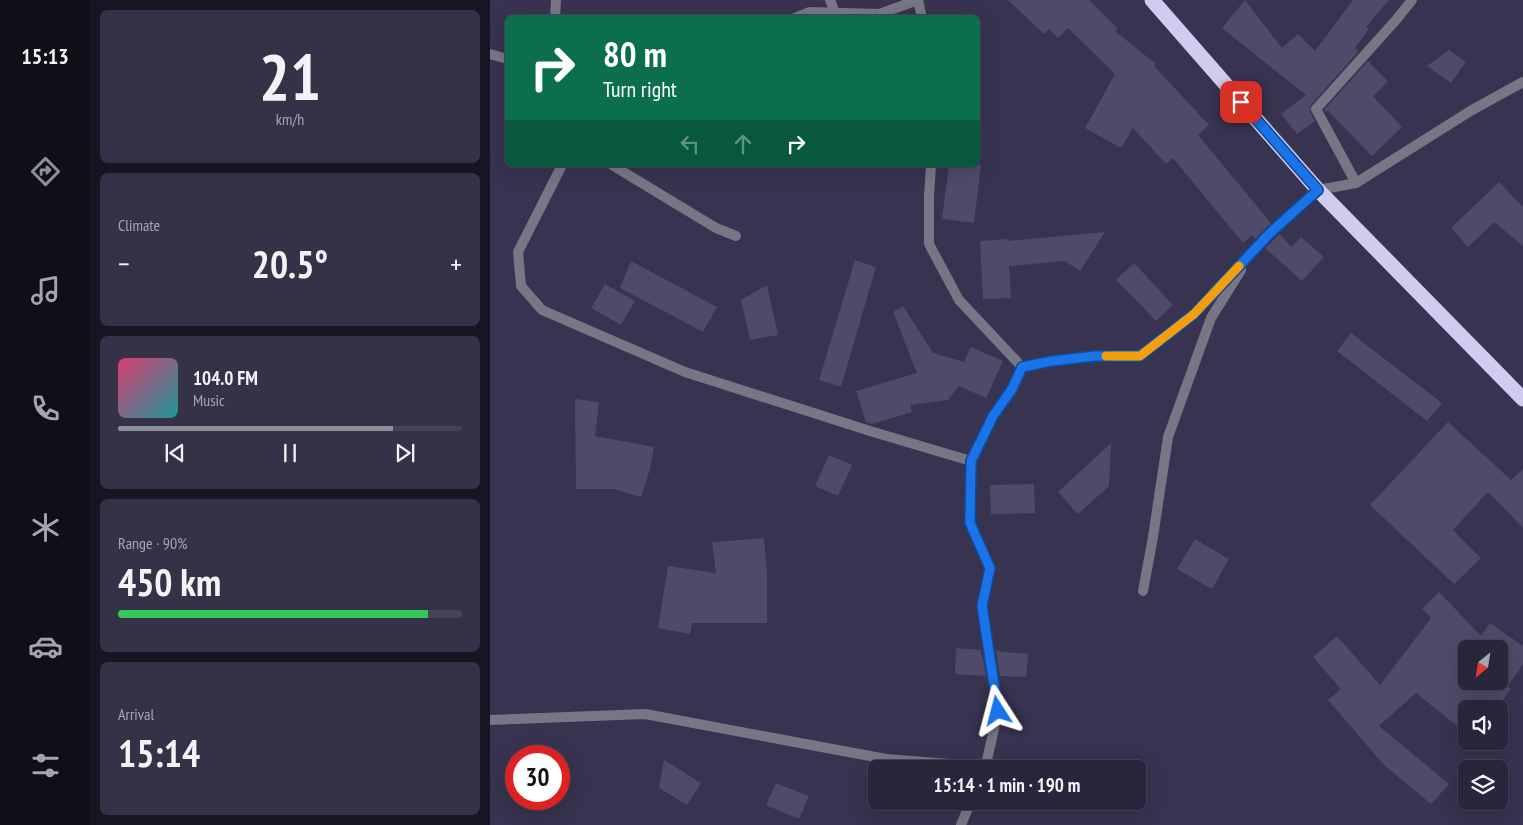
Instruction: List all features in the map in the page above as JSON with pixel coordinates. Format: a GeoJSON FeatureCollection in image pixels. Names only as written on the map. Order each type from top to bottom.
{"type":"FeatureCollection","features":[{"type":"Feature","properties":{"kind":"highway"},"geometry":{"type":"LineString","coordinates":[[1152,0],[1318,190],[1523,399]]}},
{"type":"Feature","properties":{"kind":"street"},"geometry":{"type":"LineString","coordinates":[[555,15],[556,0]]}},
{"type":"Feature","properties":{"kind":"street"},"geometry":{"type":"LineString","coordinates":[[830,0],[835,13]]}},
{"type":"Feature","properties":{"kind":"street"},"geometry":{"type":"LineString","coordinates":[[802,15],[810,12],[879,14],[918,0],[921,15]]}},
{"type":"Feature","properties":{"kind":"street"},"geometry":{"type":"LineString","coordinates":[[1356,183],[1316,109],[1412,0]]}},
{"type":"Feature","properties":{"kind":"street"},"geometry":{"type":"LineString","coordinates":[[490,54],[505,58]]}},
{"type":"Feature","properties":{"kind":"street"},"geometry":{"type":"LineString","coordinates":[[1022,367],[1095,356],[1140,356],[1194,314],[1269,234],[1318,190],[1356,183],[1472,110],[1523,82]]}},
{"type":"Feature","properties":{"kind":"street"},"geometry":{"type":"LineString","coordinates":[[561,167],[518,252],[521,286],[542,310],[685,372],[870,432],[971,461]]}},
{"type":"Feature","properties":{"kind":"street"},"geometry":{"type":"LineString","coordinates":[[615,167],[716,228],[736,236]]}},
{"type":"Feature","properties":{"kind":"street"},"geometry":{"type":"LineString","coordinates":[[931,167],[929,244],[959,300],[1022,367]]}},
{"type":"Feature","properties":{"kind":"street"},"geometry":{"type":"LineString","coordinates":[[1143,591],[1168,437],[1211,318],[1255,249]]}},
{"type":"Feature","properties":{"kind":"street"},"geometry":{"type":"LineString","coordinates":[[988,760],[998,711],[982,606],[990,568],[970,523],[971,461],[993,416],[1012,389],[1022,367]]}},
{"type":"Feature","properties":{"kind":"street"},"geometry":{"type":"LineString","coordinates":[[490,720],[645,714],[886,758],[906,760]]}},
{"type":"Feature","properties":{"kind":"street"},"geometry":{"type":"LineString","coordinates":[[961,825],[967,810]]}},
{"type":"Feature","properties":{"kind":"building"},"geometry":{"type":"Polygon","coordinates":[[[1008,0],[1089,0],[1118,29],[1115,31],[1156,64],[1154,66],[1209,125],[1198,135],[1271,223],[1255,239],[1252,235],[1243,243],[1173,158],[1166,164],[1133,128],[1121,148],[1085,128],[1115,74],[1068,28],[1058,38],[1049,29],[1044,34],[1008,0]]]}},
{"type":"Feature","properties":{"kind":"building"},"geometry":{"type":"Polygon","coordinates":[[[1245,0],[1282,48],[1298,34],[1315,51],[1353,0],[1389,0],[1366,27],[1369,29],[1355,48],[1358,52],[1311,105],[1310,112],[1315,121],[1297,134],[1281,114],[1306,95],[1222,28],[1245,0]]]}},
{"type":"Feature","properties":{"kind":"building"},"geometry":{"type":"Polygon","coordinates":[[[1449,50],[1466,62],[1451,83],[1427,66],[1449,50]]]}},
{"type":"Feature","properties":{"kind":"building"},"geometry":{"type":"Polygon","coordinates":[[[1368,61],[1388,81],[1373,96],[1402,127],[1372,156],[1328,111],[1324,110],[1368,61]]]}},
{"type":"Feature","properties":{"kind":"building"},"geometry":{"type":"Polygon","coordinates":[[[981,165],[974,223],[942,219],[949,167],[980,167],[981,165]]]}},
{"type":"Feature","properties":{"kind":"building"},"geometry":{"type":"Polygon","coordinates":[[[1499,182],[1523,207],[1523,246],[1494,222],[1468,247],[1451,228],[1499,182]]]}},
{"type":"Feature","properties":{"kind":"building"},"geometry":{"type":"Polygon","coordinates":[[[1105,232],[1080,271],[1065,261],[1009,266],[1011,298],[983,299],[980,241],[1008,239],[1008,241],[1105,232]]]}},
{"type":"Feature","properties":{"kind":"building"},"geometry":{"type":"Polygon","coordinates":[[[1280,234],[1291,247],[1301,237],[1324,257],[1302,281],[1265,248],[1280,234]]]}},
{"type":"Feature","properties":{"kind":"building"},"geometry":{"type":"Polygon","coordinates":[[[855,260],[876,267],[841,387],[819,380],[855,260]]]}},
{"type":"Feature","properties":{"kind":"building"},"geometry":{"type":"Polygon","coordinates":[[[631,261],[717,307],[703,332],[620,288],[631,261]]]}},
{"type":"Feature","properties":{"kind":"building"},"geometry":{"type":"Polygon","coordinates":[[[1134,263],[1173,305],[1156,321],[1116,280],[1134,263]]]}},
{"type":"Feature","properties":{"kind":"building"},"geometry":{"type":"Polygon","coordinates":[[[605,284],[635,301],[621,325],[591,308],[605,284]]]}},
{"type":"Feature","properties":{"kind":"building"},"geometry":{"type":"Polygon","coordinates":[[[767,285],[778,335],[750,340],[741,300],[767,285]]]}},
{"type":"Feature","properties":{"kind":"building"},"geometry":{"type":"Polygon","coordinates":[[[903,306],[933,353],[964,362],[971,347],[1003,361],[986,398],[959,386],[948,400],[910,405],[912,412],[872,424],[866,422],[856,391],[917,373],[893,312],[903,306]]]}},
{"type":"Feature","properties":{"kind":"building"},"geometry":{"type":"Polygon","coordinates":[[[1351,333],[1442,403],[1427,421],[1337,351],[1351,333]]]}},
{"type":"Feature","properties":{"kind":"building"},"geometry":{"type":"Polygon","coordinates":[[[575,399],[599,402],[595,436],[654,447],[650,469],[641,497],[614,489],[576,489],[575,399]]]}},
{"type":"Feature","properties":{"kind":"building"},"geometry":{"type":"Polygon","coordinates":[[[1448,422],[1511,480],[1523,469],[1523,528],[1488,492],[1453,530],[1481,558],[1454,584],[1370,505],[1448,422]]]}},
{"type":"Feature","properties":{"kind":"building"},"geometry":{"type":"Polygon","coordinates":[[[1111,443],[1109,486],[1078,514],[1058,492],[1111,443]]]}},
{"type":"Feature","properties":{"kind":"building"},"geometry":{"type":"Polygon","coordinates":[[[829,455],[852,465],[838,496],[815,486],[829,455]]]}},
{"type":"Feature","properties":{"kind":"building"},"geometry":{"type":"Polygon","coordinates":[[[1034,484],[1035,513],[991,514],[990,485],[1034,484]]]}},
{"type":"Feature","properties":{"kind":"building"},"geometry":{"type":"Polygon","coordinates":[[[764,538],[767,573],[767,623],[692,623],[690,634],[658,628],[668,566],[716,573],[712,542],[764,538]]]}},
{"type":"Feature","properties":{"kind":"building"},"geometry":{"type":"Polygon","coordinates":[[[1195,539],[1229,559],[1212,589],[1177,569],[1195,539]]]}},
{"type":"Feature","properties":{"kind":"building"},"geometry":{"type":"Polygon","coordinates":[[[1439,592],[1481,636],[1490,623],[1523,646],[1523,664],[1508,686],[1511,689],[1503,700],[1458,700],[1458,727],[1416,693],[1379,726],[1449,784],[1431,804],[1384,765],[1328,700],[1341,689],[1313,657],[1337,636],[1380,685],[1431,618],[1422,609],[1439,592]]]}},
{"type":"Feature","properties":{"kind":"building"},"geometry":{"type":"Polygon","coordinates":[[[956,648],[980,650],[986,676],[955,674],[956,648]]]}},
{"type":"Feature","properties":{"kind":"building"},"geometry":{"type":"Polygon","coordinates":[[[996,651],[1028,654],[1026,677],[1000,676],[996,651]]]}},
{"type":"Feature","properties":{"kind":"building"},"geometry":{"type":"Polygon","coordinates":[[[664,760],[701,783],[687,805],[659,788],[664,760]]]}},
{"type":"Feature","properties":{"kind":"building"},"geometry":{"type":"Polygon","coordinates":[[[776,783],[809,796],[799,819],[766,805],[776,783]]]}},
{"type":"Feature","properties":{"kind":"slow traffic"},"geometry":{"type":"LineString","coordinates":[[1106,356],[1140,356],[1194,314],[1239,266]]}},
{"type":"Feature","properties":{"kind":"route"},"geometry":{"type":"LineString","coordinates":[[998,711],[982,606],[990,568],[970,523],[971,461],[993,416],[1012,389],[1022,367],[1095,356],[1140,356],[1194,314],[1269,234],[1318,190],[1241,102]]}}]}
